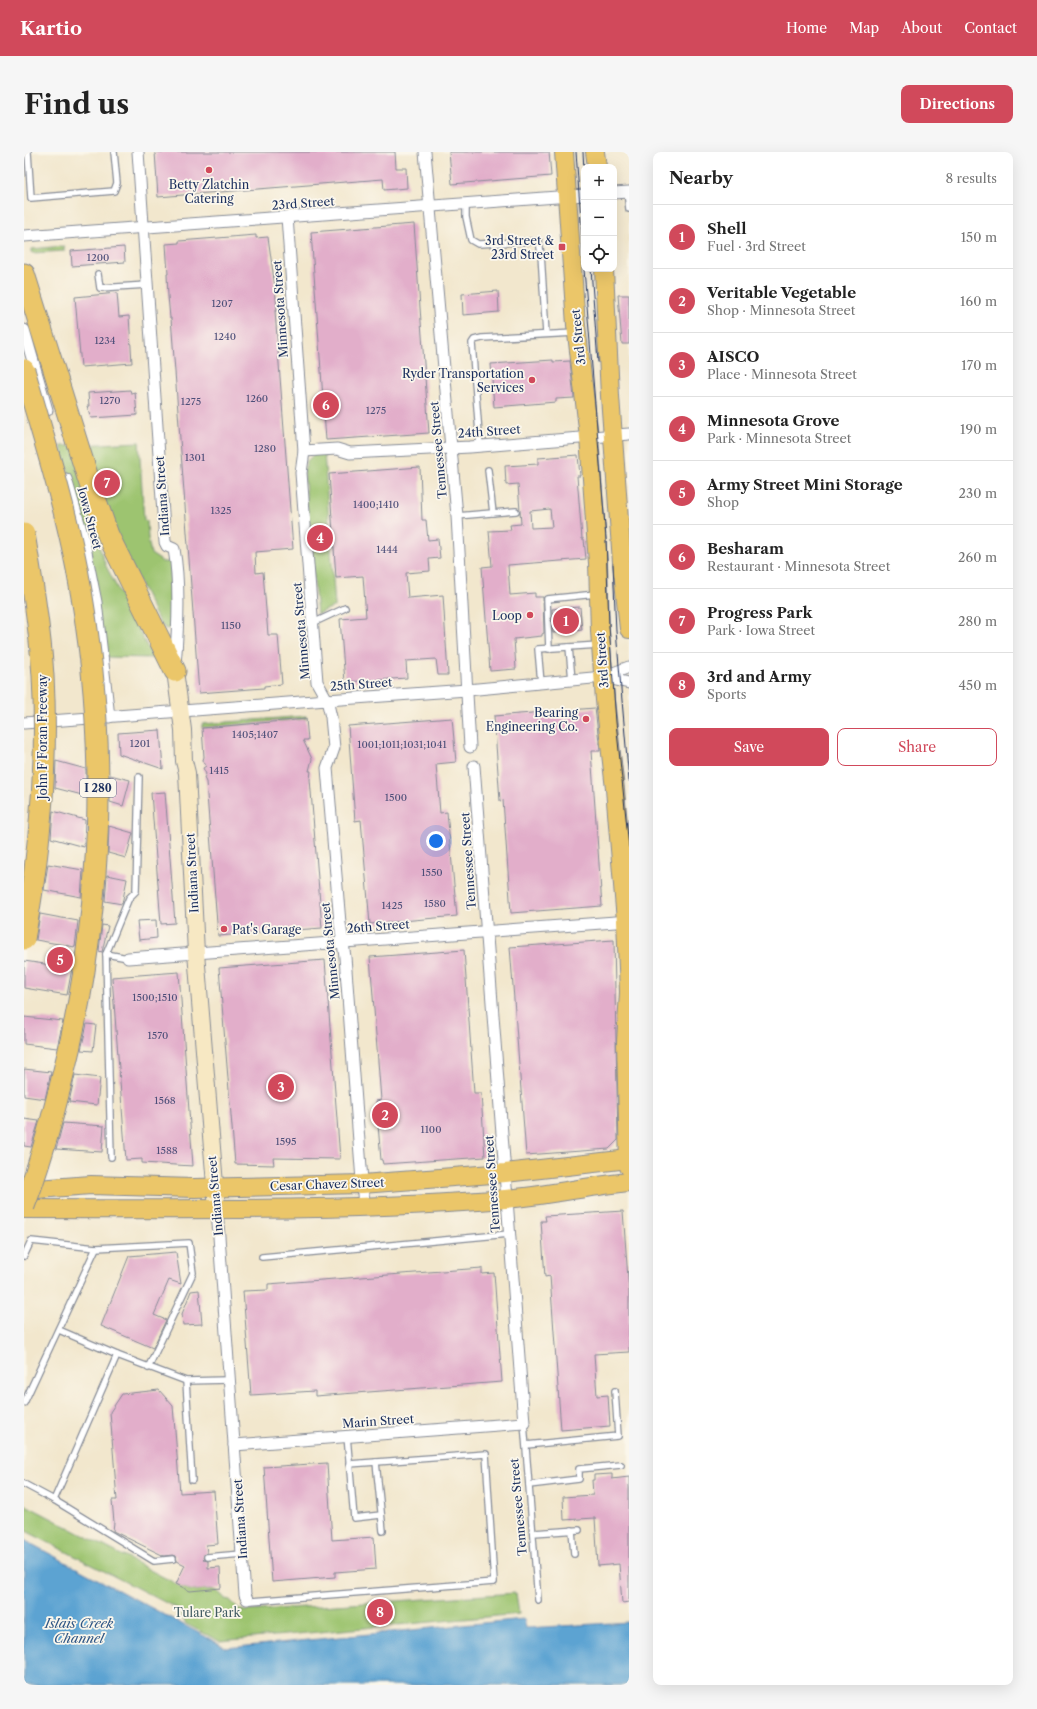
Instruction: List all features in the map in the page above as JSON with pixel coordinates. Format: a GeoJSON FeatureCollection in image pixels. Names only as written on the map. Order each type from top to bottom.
{"type":"FeatureCollection","features":[{"type":"Feature","properties":{"kind":"highway"},"geometry":{"type":"LineString","coordinates":[[24,274],[98,508],[108,535],[175,671]]}},
{"type":"Feature","properties":{"kind":"highway","name":"I 280"},"geometry":{"type":"LineString","coordinates":[[24,370],[54,473],[76,569],[91,665],[94,695],[99,810],[92,910],[78,1011],[55,1108],[24,1207]]}},
{"type":"Feature","properties":{"kind":"highway","name":"John F Foran Freeway"},"geometry":{"type":"LineString","coordinates":[[24,534],[37,619],[43,674],[45,717],[43,801],[34,880],[24,939]]}},
{"type":"Feature","properties":{"kind":"main road","name":"3rd Street"},"geometry":{"type":"LineString","coordinates":[[564,152],[575,196],[577,333],[589,437],[600,594],[603,677],[627,921],[628,992],[626,1042],[629,1162]]}},
{"type":"Feature","properties":{"kind":"main road"},"geometry":{"type":"LineString","coordinates":[[596,152],[596,164]]}},
{"type":"Feature","properties":{"kind":"main road"},"geometry":{"type":"LineString","coordinates":[[604,272],[621,435],[624,589],[629,629]]}},
{"type":"Feature","properties":{"kind":"main road","name":"Indiana Street"},"geometry":{"type":"LineString","coordinates":[[175,671],[184,761],[187,773],[196,953],[216,1209]]}},
{"type":"Feature","properties":{"kind":"main road","name":"Cesar Chavez Street"},"geometry":{"type":"LineString","coordinates":[[24,1190],[91,1184],[214,1187],[362,1184],[629,1162]]}},
{"type":"Feature","properties":{"kind":"main road"},"geometry":{"type":"LineString","coordinates":[[24,1180],[91,1184]]}},
{"type":"Feature","properties":{"kind":"main road","name":"Cesar Chavez Street"},"geometry":{"type":"LineString","coordinates":[[24,1207],[216,1209],[364,1208],[507,1199],[629,1182]]}},
{"type":"Feature","properties":{"kind":"street","name":"Indiana Street"},"geometry":{"type":"LineString","coordinates":[[138,152],[165,542],[167,546],[174,549],[177,564],[177,644],[175,671]]}},
{"type":"Feature","properties":{"kind":"street","name":"Tennessee Street"},"geometry":{"type":"LineString","coordinates":[[425,152],[428,206],[452,447],[470,747]]}},
{"type":"Feature","properties":{"kind":"street"},"geometry":{"type":"LineString","coordinates":[[617,193],[628,192]]}},
{"type":"Feature","properties":{"kind":"street","name":"23rd Street"},"geometry":{"type":"LineString","coordinates":[[24,236],[143,226],[575,196]]}},
{"type":"Feature","properties":{"kind":"street","name":"Minnesota Street"},"geometry":{"type":"LineString","coordinates":[[287,217],[304,451],[301,473],[317,682],[327,700],[331,717],[334,748],[327,768],[340,923],[343,942],[364,1208]]}},
{"type":"Feature","properties":{"kind":"street","name":"Iowa Street"},"geometry":{"type":"LineString","coordinates":[[24,330],[83,537],[96,602],[109,717]]}},
{"type":"Feature","properties":{"kind":"street","name":"24th Street"},"geometry":{"type":"LineString","coordinates":[[304,451],[337,449],[350,453],[480,446],[621,435]]}},
{"type":"Feature","properties":{"kind":"street","name":"25th Street"},"geometry":{"type":"LineString","coordinates":[[24,723],[467,690],[603,677],[629,668]]}},
{"type":"Feature","properties":{"kind":"street","name":"25th Street"},"geometry":{"type":"LineString","coordinates":[[603,677],[629,684]]}},
{"type":"Feature","properties":{"kind":"street","name":"Tennessee Street"},"geometry":{"type":"LineString","coordinates":[[474,766],[524,1424]]}},
{"type":"Feature","properties":{"kind":"street","name":"26th Street"},"geometry":{"type":"LineString","coordinates":[[128,958],[627,921]]}},
{"type":"Feature","properties":{"kind":"street","name":"Indiana Street"},"geometry":{"type":"LineString","coordinates":[[216,1209],[245,1595],[247,1600]]}},
{"type":"Feature","properties":{"kind":"street","name":"Marin Street"},"geometry":{"type":"LineString","coordinates":[[234,1444],[524,1424]]}},
{"type":"Feature","properties":{"kind":"lane"},"geometry":{"type":"LineString","coordinates":[[28,152],[31,198],[114,192],[117,183],[114,152]]}},
{"type":"Feature","properties":{"kind":"lane"},"geometry":{"type":"LineString","coordinates":[[628,192],[629,209]]}},
{"type":"Feature","properties":{"kind":"lane"},"geometry":{"type":"LineString","coordinates":[[466,203],[466,217],[471,240],[478,244],[539,241],[542,254],[546,334]]}},
{"type":"Feature","properties":{"kind":"lane"},"geometry":{"type":"LineString","coordinates":[[98,274],[100,288],[147,285]]}},
{"type":"Feature","properties":{"kind":"lane"},"geometry":{"type":"LineString","coordinates":[[480,446],[472,343],[474,340],[482,338],[577,333]]}},
{"type":"Feature","properties":{"kind":"lane"},"geometry":{"type":"LineString","coordinates":[[488,470],[493,513]]}},
{"type":"Feature","properties":{"kind":"lane"},"geometry":{"type":"LineString","coordinates":[[457,516],[516,511]]}},
{"type":"Feature","properties":{"kind":"lane"},"geometry":{"type":"LineString","coordinates":[[549,649],[547,599],[600,594]]}},
{"type":"Feature","properties":{"kind":"lane"},"geometry":{"type":"LineString","coordinates":[[313,623],[345,608]]}},
{"type":"Feature","properties":{"kind":"lane"},"geometry":{"type":"LineString","coordinates":[[541,683],[538,649],[601,645]]}},
{"type":"Feature","properties":{"kind":"lane"},"geometry":{"type":"LineString","coordinates":[[569,647],[572,680]]}},
{"type":"Feature","properties":{"kind":"lane"},"geometry":{"type":"LineString","coordinates":[[111,1157],[106,954],[129,898],[136,891],[139,777]]}},
{"type":"Feature","properties":{"kind":"lane"},"geometry":{"type":"LineString","coordinates":[[106,954],[128,958]]}},
{"type":"Feature","properties":{"kind":"lane"},"geometry":{"type":"LineString","coordinates":[[262,1257],[509,1234]]}},
{"type":"Feature","properties":{"kind":"lane"},"geometry":{"type":"LineString","coordinates":[[24,1256],[31,1241],[96,1248],[189,1243],[193,1273],[148,1368]]}},
{"type":"Feature","properties":{"kind":"lane"},"geometry":{"type":"LineString","coordinates":[[24,1403],[96,1248]]}},
{"type":"Feature","properties":{"kind":"lane"},"geometry":{"type":"LineString","coordinates":[[59,1330],[148,1368],[186,1381],[228,1380]]}},
{"type":"Feature","properties":{"kind":"lane"},"geometry":{"type":"LineString","coordinates":[[54,1500],[117,1355]]}},
{"type":"Feature","properties":{"kind":"lane"},"geometry":{"type":"LineString","coordinates":[[186,1381],[192,1480]]}},
{"type":"Feature","properties":{"kind":"lane"},"geometry":{"type":"LineString","coordinates":[[526,1445],[618,1436],[615,1391]]}},
{"type":"Feature","properties":{"kind":"lane","name":"Tennessee Street"},"geometry":{"type":"LineString","coordinates":[[524,1424],[538,1600]]}},
{"type":"Feature","properties":{"kind":"lane"},"geometry":{"type":"LineString","coordinates":[[347,1436],[354,1518],[381,1515]]}},
{"type":"Feature","properties":{"kind":"lane"},"geometry":{"type":"LineString","coordinates":[[247,1600],[251,1601],[494,1582],[486,1454],[349,1464]]}},
{"type":"Feature","properties":{"kind":"lane"},"geometry":{"type":"LineString","coordinates":[[376,1462],[383,1531]]}},
{"type":"Feature","properties":{"kind":"lane"},"geometry":{"type":"LineString","coordinates":[[529,1484],[579,1479],[579,1469],[621,1465]]}},
{"type":"Feature","properties":{"kind":"lane"},"geometry":{"type":"LineString","coordinates":[[24,1484],[54,1500],[154,1561],[173,1559]]}},
{"type":"Feature","properties":{"kind":"lane"},"geometry":{"type":"LineString","coordinates":[[533,1533],[575,1530],[574,1554]]}},
{"type":"Feature","properties":{"kind":"lane"},"geometry":{"type":"LineString","coordinates":[[207,1557],[242,1554]]}},
{"type":"Feature","properties":{"kind":"green space"},"geometry":{"type":"Polygon","coordinates":[[[64,246],[64,251],[32,253],[32,249],[64,246]]]}},
{"type":"Feature","properties":{"kind":"green space"},"geometry":{"type":"Polygon","coordinates":[[[139,442],[144,520],[147,521],[151,554],[163,562],[171,562],[170,628],[166,629],[160,624],[113,528],[97,540],[106,566],[153,658],[103,657],[86,534],[61,446],[139,442]]]}},
{"type":"Feature","properties":{"kind":"green space"},"geometry":{"type":"Polygon","coordinates":[[[316,452],[324,452],[335,606],[317,614],[304,471],[307,461],[316,452]]]}},
{"type":"Feature","properties":{"kind":"green space"},"geometry":{"type":"Polygon","coordinates":[[[306,716],[306,719],[202,728],[202,724],[306,716]]]}},
{"type":"Feature","properties":{"kind":"green space","name":"Tulare Park"},"geometry":{"type":"Polygon","coordinates":[[[24,1504],[190,1591],[205,1589],[213,1590],[225,1599],[230,1600],[239,1609],[245,1611],[516,1593],[519,1614],[219,1641],[186,1624],[178,1609],[24,1530],[24,1504]]]}},
{"type":"Feature","properties":{"kind":"water","name":"Islais Creek Channel"},"geometry":{"type":"Polygon","coordinates":[[[24,1540],[227,1648],[524,1619],[526,1628],[629,1622],[629,1685],[24,1685],[24,1540]]]}},
{"type":"Feature","properties":{"kind":"building"},"geometry":{"type":"Polygon","coordinates":[[[155,152],[395,152],[396,168],[406,168],[407,188],[384,190],[383,179],[158,197],[155,152]]]}},
{"type":"Feature","properties":{"kind":"building"},"geometry":{"type":"Polygon","coordinates":[[[449,152],[549,152],[551,176],[452,184],[449,152]]]}},
{"type":"Feature","properties":{"kind":"building"},"geometry":{"type":"Polygon","coordinates":[[[414,224],[429,433],[326,440],[311,232],[414,224]]]}},
{"type":"Feature","properties":{"kind":"building"},"geometry":{"type":"Polygon","coordinates":[[[256,235],[256,238],[268,237],[275,287],[277,311],[275,311],[293,549],[255,552],[256,573],[263,572],[268,635],[278,635],[282,684],[264,686],[264,688],[199,693],[171,318],[168,296],[166,244],[179,243],[179,241],[256,235]]]}},
{"type":"Feature","properties":{"kind":"building"},"geometry":{"type":"Polygon","coordinates":[[[124,247],[125,262],[72,266],[71,251],[124,247]]]}},
{"type":"Feature","properties":{"kind":"building"},"geometry":{"type":"Polygon","coordinates":[[[498,291],[499,312],[463,315],[462,294],[498,291]]]}},
{"type":"Feature","properties":{"kind":"building"},"geometry":{"type":"Polygon","coordinates":[[[117,293],[119,317],[129,316],[132,363],[81,367],[75,297],[117,293]]]}},
{"type":"Feature","properties":{"kind":"building"},"geometry":{"type":"Polygon","coordinates":[[[618,295],[629,295],[629,344],[622,344],[618,295]]]}},
{"type":"Feature","properties":{"kind":"building"},"geometry":{"type":"Polygon","coordinates":[[[553,360],[553,362],[570,361],[574,398],[556,399],[556,402],[494,407],[491,364],[553,360]]]}},
{"type":"Feature","properties":{"kind":"building"},"geometry":{"type":"Polygon","coordinates":[[[130,390],[131,393],[135,392],[137,415],[91,418],[87,406],[89,406],[88,393],[130,390]]]}},
{"type":"Feature","properties":{"kind":"building"},"geometry":{"type":"Polygon","coordinates":[[[578,455],[580,476],[577,476],[582,539],[584,539],[586,559],[508,565],[510,595],[535,593],[535,597],[543,597],[544,633],[542,636],[514,639],[516,669],[490,671],[482,567],[492,566],[489,531],[511,530],[510,525],[521,524],[518,484],[506,485],[505,466],[538,464],[538,458],[578,455]],[[550,509],[530,511],[531,528],[552,527],[550,509]]]}},
{"type":"Feature","properties":{"kind":"building"},"geometry":{"type":"Polygon","coordinates":[[[420,467],[422,520],[426,520],[428,540],[438,539],[440,558],[429,559],[430,571],[406,573],[408,598],[443,595],[448,675],[438,675],[436,659],[406,661],[407,678],[345,682],[340,619],[366,617],[363,576],[336,578],[329,474],[420,467]]]}},
{"type":"Feature","properties":{"kind":"building"},"geometry":{"type":"Polygon","coordinates":[[[580,607],[582,630],[553,633],[552,609],[580,607]]]}},
{"type":"Feature","properties":{"kind":"building"},"geometry":{"type":"Polygon","coordinates":[[[595,708],[600,751],[591,751],[602,906],[511,913],[503,800],[500,801],[494,716],[595,708]]]}},
{"type":"Feature","properties":{"kind":"building"},"geometry":{"type":"Polygon","coordinates":[[[452,718],[456,762],[436,764],[440,813],[447,812],[457,916],[370,924],[361,820],[355,821],[348,726],[452,718]]]}},
{"type":"Feature","properties":{"kind":"building"},"geometry":{"type":"Polygon","coordinates":[[[306,719],[308,740],[303,740],[312,759],[309,771],[311,771],[310,779],[322,928],[218,936],[206,782],[204,778],[206,774],[203,768],[206,766],[203,760],[202,728],[306,719]]]}},
{"type":"Feature","properties":{"kind":"building"},"geometry":{"type":"Polygon","coordinates":[[[160,730],[163,769],[119,754],[118,733],[160,730]]]}},
{"type":"Feature","properties":{"kind":"building"},"geometry":{"type":"Polygon","coordinates":[[[56,761],[86,769],[86,796],[55,788],[56,761]]]}},
{"type":"Feature","properties":{"kind":"building"},"geometry":{"type":"Polygon","coordinates":[[[110,775],[130,780],[123,806],[110,802],[110,775]]]}},
{"type":"Feature","properties":{"kind":"building"},"geometry":{"type":"Polygon","coordinates":[[[165,792],[175,923],[161,924],[151,793],[165,792]]]}},
{"type":"Feature","properties":{"kind":"building"},"geometry":{"type":"Polygon","coordinates":[[[53,811],[85,820],[84,847],[51,838],[53,811]]]}},
{"type":"Feature","properties":{"kind":"building"},"geometry":{"type":"Polygon","coordinates":[[[109,826],[133,833],[126,858],[108,853],[109,826]]]}},
{"type":"Feature","properties":{"kind":"building"},"geometry":{"type":"Polygon","coordinates":[[[48,864],[83,870],[81,897],[44,890],[48,864]]]}},
{"type":"Feature","properties":{"kind":"building"},"geometry":{"type":"Polygon","coordinates":[[[107,875],[127,879],[122,904],[105,901],[107,875]]]}},
{"type":"Feature","properties":{"kind":"building"},"geometry":{"type":"Polygon","coordinates":[[[40,914],[78,921],[75,947],[36,940],[40,914]]]}},
{"type":"Feature","properties":{"kind":"building"},"geometry":{"type":"Polygon","coordinates":[[[156,920],[157,938],[139,940],[137,921],[156,920]]]}},
{"type":"Feature","properties":{"kind":"building"},"geometry":{"type":"Polygon","coordinates":[[[102,925],[108,926],[102,952],[99,951],[102,925]]]}},
{"type":"Feature","properties":{"kind":"building"},"geometry":{"type":"Polygon","coordinates":[[[614,940],[618,1140],[609,1149],[526,1155],[510,947],[614,940]]]}},
{"type":"Feature","properties":{"kind":"building"},"geometry":{"type":"Polygon","coordinates":[[[464,950],[474,1093],[481,1093],[485,1157],[383,1164],[381,1160],[376,1101],[381,1100],[370,957],[464,950]]]}},
{"type":"Feature","properties":{"kind":"building"},"geometry":{"type":"Polygon","coordinates":[[[325,960],[340,1159],[273,1158],[274,1165],[235,1164],[219,968],[325,960]]]}},
{"type":"Feature","properties":{"kind":"building"},"geometry":{"type":"Polygon","coordinates":[[[24,961],[72,968],[67,995],[24,988],[24,961]]]}},
{"type":"Feature","properties":{"kind":"building"},"geometry":{"type":"Polygon","coordinates":[[[179,972],[193,1166],[142,1163],[142,1159],[126,1160],[112,977],[179,972]]]}},
{"type":"Feature","properties":{"kind":"building"},"geometry":{"type":"Polygon","coordinates":[[[24,1017],[63,1021],[57,1048],[24,1044],[24,1017]]]}},
{"type":"Feature","properties":{"kind":"building"},"geometry":{"type":"Polygon","coordinates":[[[87,1024],[96,1025],[93,1051],[81,1050],[87,1024]]]}},
{"type":"Feature","properties":{"kind":"building"},"geometry":{"type":"Polygon","coordinates":[[[24,1069],[51,1072],[45,1099],[24,1096],[24,1069]]]}},
{"type":"Feature","properties":{"kind":"building"},"geometry":{"type":"Polygon","coordinates":[[[75,1075],[100,1078],[97,1105],[69,1102],[75,1075]]]}},
{"type":"Feature","properties":{"kind":"building"},"geometry":{"type":"Polygon","coordinates":[[[24,1119],[39,1121],[31,1147],[24,1146],[24,1119]]]}},
{"type":"Feature","properties":{"kind":"building"},"geometry":{"type":"Polygon","coordinates":[[[63,1123],[104,1126],[102,1152],[56,1149],[63,1123]]]}},
{"type":"Feature","properties":{"kind":"building"},"geometry":{"type":"Polygon","coordinates":[[[623,1211],[629,1292],[629,1352],[594,1354],[597,1396],[608,1395],[610,1426],[561,1430],[550,1276],[545,1277],[541,1221],[546,1221],[545,1216],[623,1211]]]}},
{"type":"Feature","properties":{"kind":"building"},"geometry":{"type":"Polygon","coordinates":[[[176,1252],[181,1284],[169,1280],[154,1315],[166,1320],[153,1348],[101,1326],[129,1256],[176,1252]]]}},
{"type":"Feature","properties":{"kind":"building"},"geometry":{"type":"Polygon","coordinates":[[[482,1268],[482,1274],[494,1273],[502,1382],[315,1396],[315,1391],[251,1395],[243,1291],[268,1290],[268,1284],[482,1268]]]}},
{"type":"Feature","properties":{"kind":"building"},"geometry":{"type":"Polygon","coordinates":[[[199,1290],[202,1324],[183,1325],[182,1314],[191,1291],[199,1290]]]}},
{"type":"Feature","properties":{"kind":"building"},"geometry":{"type":"Polygon","coordinates":[[[159,1390],[173,1406],[180,1493],[214,1491],[218,1544],[206,1545],[207,1553],[203,1557],[204,1560],[208,1561],[208,1568],[220,1567],[221,1588],[190,1591],[176,1584],[185,1565],[177,1561],[176,1556],[164,1556],[113,1531],[114,1522],[112,1500],[117,1500],[110,1412],[122,1394],[159,1390]]]}},
{"type":"Feature","properties":{"kind":"building"},"geometry":{"type":"Polygon","coordinates":[[[327,1463],[332,1540],[374,1537],[376,1569],[335,1572],[335,1577],[272,1582],[264,1467],[327,1463]]]}},
{"type":"Feature","properties":{"kind":"building"},"geometry":{"type":"Polygon","coordinates":[[[612,1474],[612,1479],[629,1477],[629,1602],[622,1603],[619,1564],[598,1566],[595,1518],[564,1520],[563,1497],[593,1495],[592,1480],[594,1480],[594,1475],[612,1474]]]}},
{"type":"Feature","properties":{"kind":"tram line"},"geometry":{"type":"LineString","coordinates":[[576,152],[582,236]]}},
{"type":"Feature","properties":{"kind":"tram line"},"geometry":{"type":"LineString","coordinates":[[583,152],[584,164]]}},
{"type":"Feature","properties":{"kind":"tram line"},"geometry":{"type":"LineString","coordinates":[[584,272],[606,538],[609,626],[616,722],[629,847]]}},
{"type":"Feature","properties":{"kind":"tram line"},"geometry":{"type":"LineString","coordinates":[[591,272],[598,362]]}},
{"type":"Feature","properties":{"kind":"tram line"},"geometry":{"type":"LineString","coordinates":[[613,564],[616,631],[629,781]]}},
{"type":"Feature","properties":{"kind":"place","name":"Betty Zlatchin Catering"},"geometry":{"type":"Point","coordinates":[209,170]}},
{"type":"Feature","properties":{"kind":"place","name":"3rd Street & 23rd Street"},"geometry":{"type":"Point","coordinates":[562,247]}},
{"type":"Feature","properties":{"kind":"place","name":"Ryder Transportation Services"},"geometry":{"type":"Point","coordinates":[532,380]}},
{"type":"Feature","properties":{"kind":"place","name":"Besharam"},"geometry":{"type":"Point","coordinates":[326,405]}},
{"type":"Feature","properties":{"kind":"place","name":"Progress Park"},"geometry":{"type":"Point","coordinates":[107,483]}},
{"type":"Feature","properties":{"kind":"place","name":"Minnesota Grove"},"geometry":{"type":"Point","coordinates":[320,538]}},
{"type":"Feature","properties":{"kind":"place","name":"Loop"},"geometry":{"type":"Point","coordinates":[530,615]}},
{"type":"Feature","properties":{"kind":"place","name":"Shell"},"geometry":{"type":"Point","coordinates":[566,621]}},
{"type":"Feature","properties":{"kind":"place","name":"Bearing Engineering Co."},"geometry":{"type":"Point","coordinates":[586,719]}},
{"type":"Feature","properties":{"kind":"place","name":"Pat's Garage"},"geometry":{"type":"Point","coordinates":[224,929]}},
{"type":"Feature","properties":{"kind":"place","name":"Army Street Mini Storage"},"geometry":{"type":"Point","coordinates":[60,960]}},
{"type":"Feature","properties":{"kind":"place","name":"AISCO"},"geometry":{"type":"Point","coordinates":[281,1087]}},
{"type":"Feature","properties":{"kind":"place","name":"Veritable Vegetable"},"geometry":{"type":"Point","coordinates":[385,1115]}},
{"type":"Feature","properties":{"kind":"place","name":"3rd and Army"},"geometry":{"type":"Point","coordinates":[380,1612]}}]}
